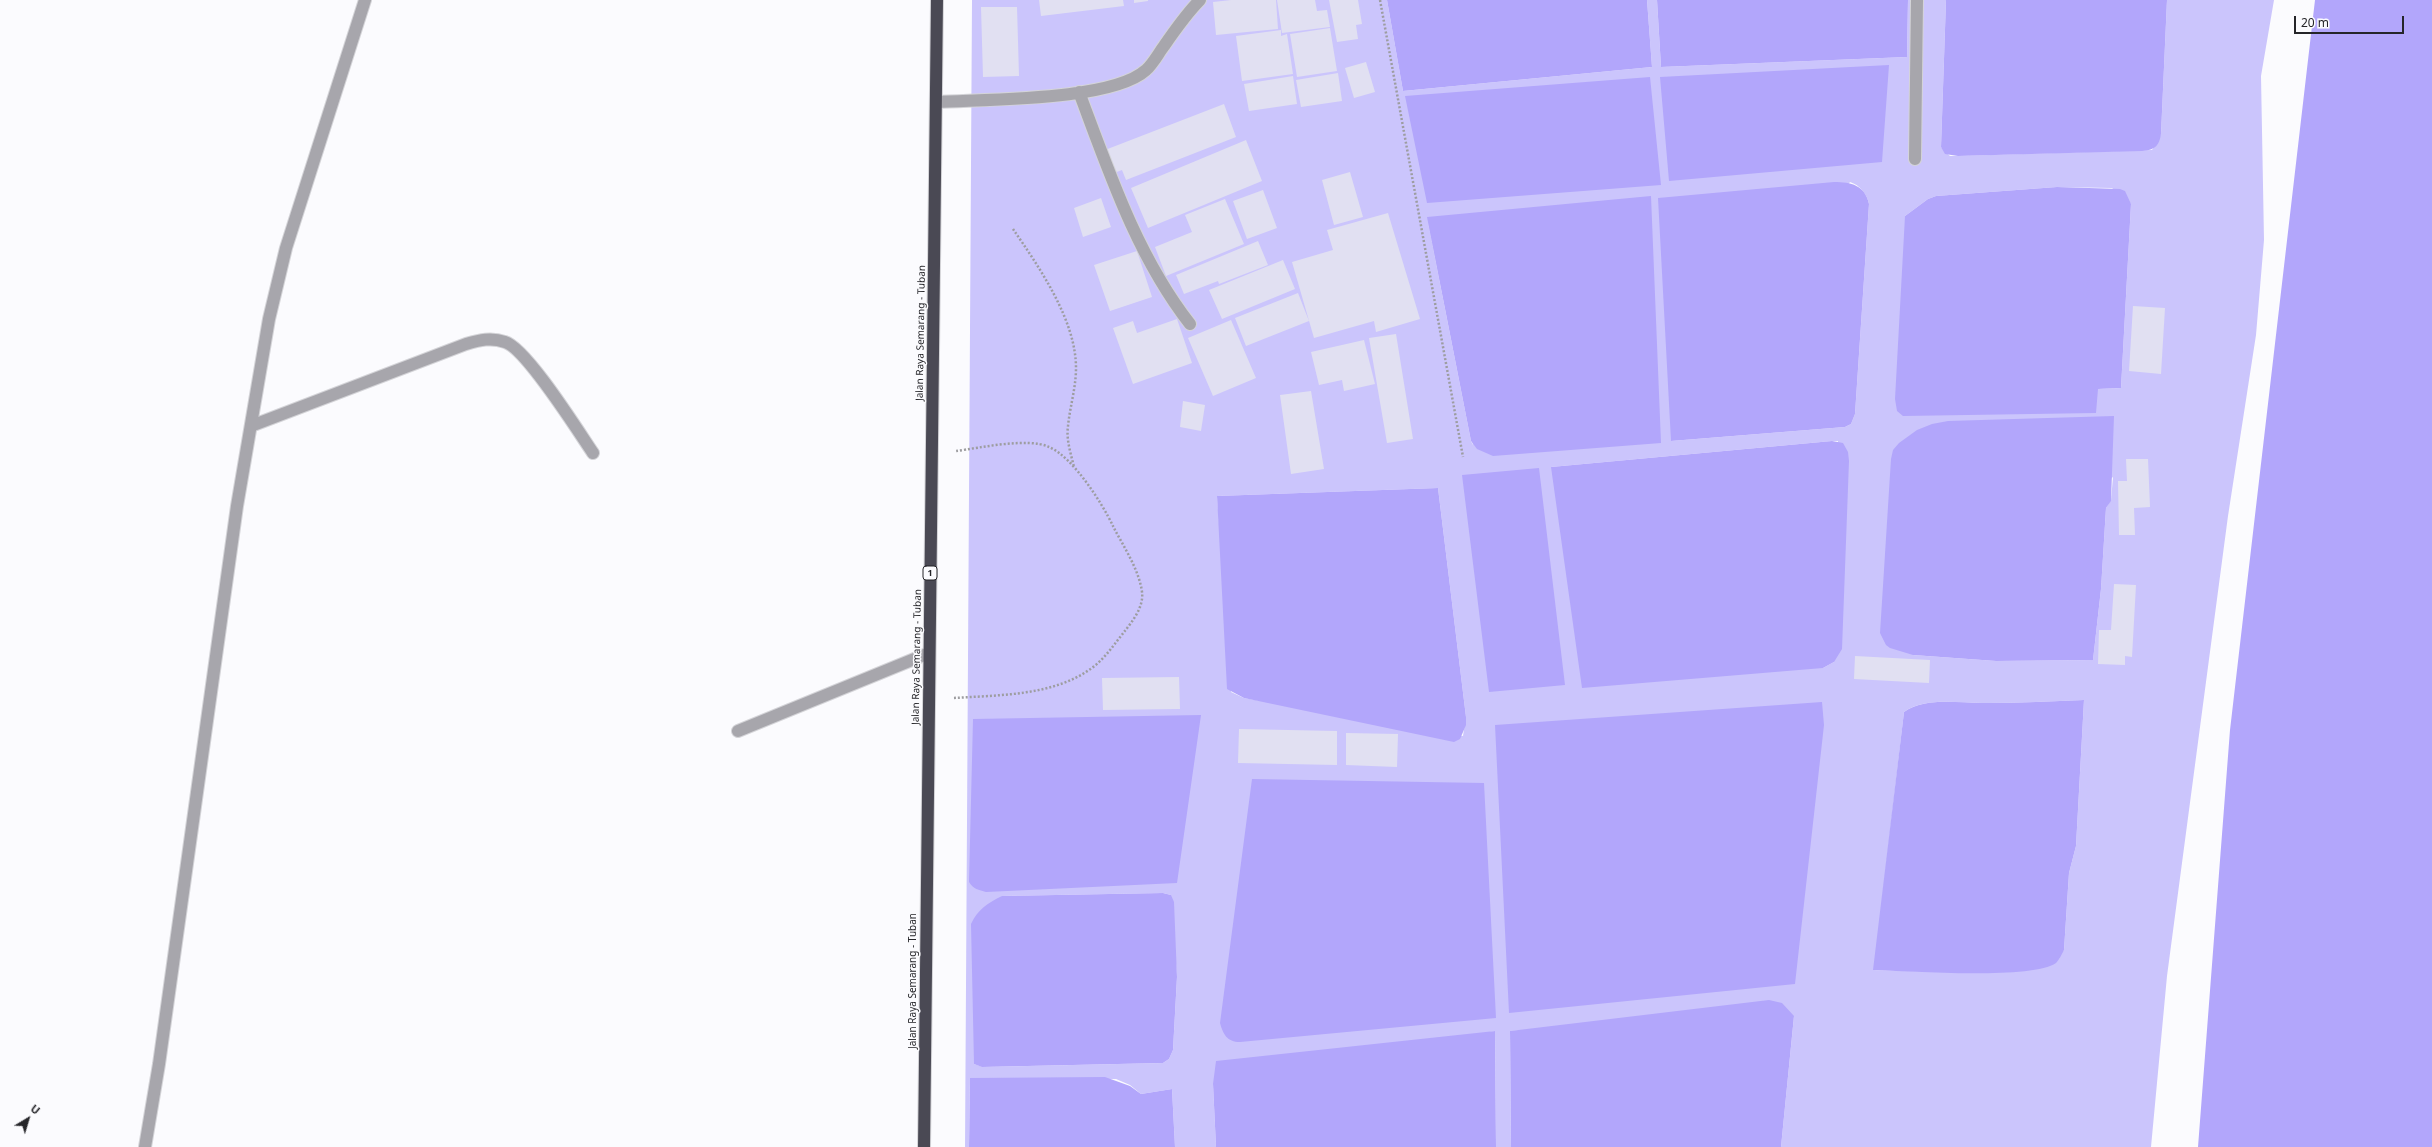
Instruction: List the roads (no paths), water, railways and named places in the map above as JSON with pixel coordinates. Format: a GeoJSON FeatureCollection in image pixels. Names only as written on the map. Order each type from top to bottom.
{"type":"FeatureCollection","features":[{"type":"Feature","properties":{"kind":"highway","name":"Jalan Raya Semarang - Tuban"},"geometry":{"type":"LineString","coordinates":[[924,1147],[937,0]]}},
{"type":"Feature","properties":{"kind":"street"},"geometry":{"type":"LineString","coordinates":[[145,1147],[159,1064],[237,506],[269,319],[286,248],[364,0]]}},
{"type":"Feature","properties":{"kind":"street"},"geometry":{"type":"LineString","coordinates":[[937,102],[1079,92],[1123,84],[1147,70],[1180,23],[1200,0]]}},
{"type":"Feature","properties":{"kind":"street"},"geometry":{"type":"LineString","coordinates":[[1914,159],[1917,0]]}},
{"type":"Feature","properties":{"kind":"street"},"geometry":{"type":"LineString","coordinates":[[1079,92],[1123,206],[1150,264],[1176,306],[1190,324]]}},
{"type":"Feature","properties":{"kind":"street"},"geometry":{"type":"LineString","coordinates":[[251,426],[466,344],[486,339],[507,342],[531,364],[593,453]]}},
{"type":"Feature","properties":{"kind":"street"},"geometry":{"type":"LineString","coordinates":[[738,731],[929,652]]}}]}
